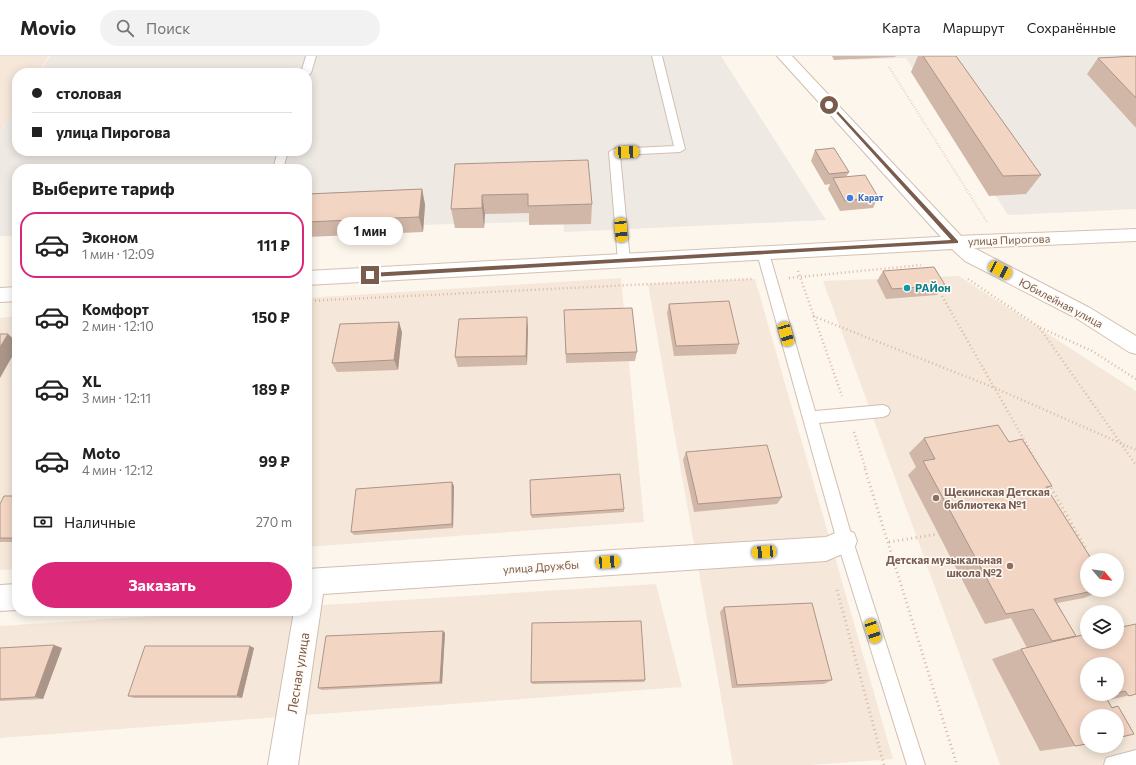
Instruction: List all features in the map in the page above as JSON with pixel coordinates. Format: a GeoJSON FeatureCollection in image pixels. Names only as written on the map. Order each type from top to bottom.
{"type":"FeatureCollection","features":[{"type":"Feature","properties":{"kind":"street","name":"Юбилейная улица"},"geometry":{"type":"LineString","coordinates":[[784,56],[956,242],[972,256],[1083,313],[1136,346]]}},
{"type":"Feature","properties":{"kind":"street","name":"улица Пирогова"},"geometry":{"type":"LineString","coordinates":[[312,278],[956,242],[1136,235]]}},
{"type":"Feature","properties":{"kind":"street"},"geometry":{"type":"LineString","coordinates":[[0,295],[12,294]]}},
{"type":"Feature","properties":{"kind":"street","name":"улица Дружбы"},"geometry":{"type":"LineString","coordinates":[[312,582],[826,548],[845,541]]}},
{"type":"Feature","properties":{"kind":"street"},"geometry":{"type":"LineString","coordinates":[[0,598],[12,597]]}},
{"type":"Feature","properties":{"kind":"street","name":"Лесная улица"},"geometry":{"type":"LineString","coordinates":[[283,765],[305,616]]}},
{"type":"Feature","properties":{"kind":"lane"},"geometry":{"type":"LineString","coordinates":[[307,68],[311,56]]}},
{"type":"Feature","properties":{"kind":"lane"},"geometry":{"type":"LineString","coordinates":[[624,261],[614,152],[680,149],[657,56]]}},
{"type":"Feature","properties":{"kind":"lane"},"geometry":{"type":"LineString","coordinates":[[763,253],[845,541],[916,765]]}},
{"type":"Feature","properties":{"kind":"lane"},"geometry":{"type":"LineString","coordinates":[[809,418],[883,411]]}},
{"type":"Feature","properties":{"kind":"lane"},"geometry":{"type":"LineString","coordinates":[[1113,765],[1136,759]]}},
{"type":"Feature","properties":{"kind":"path"},"geometry":{"type":"LineString","coordinates":[[889,67],[988,224],[1006,240]]}},
{"type":"Feature","properties":{"kind":"path"},"geometry":{"type":"LineString","coordinates":[[792,251],[813,316],[848,414],[957,765]]}},
{"type":"Feature","properties":{"kind":"path"},"geometry":{"type":"LineString","coordinates":[[312,301],[800,277],[922,265]]}},
{"type":"Feature","properties":{"kind":"path"},"geometry":{"type":"LineString","coordinates":[[963,276],[1039,327],[1092,351],[1136,379]]}},
{"type":"Feature","properties":{"kind":"path"},"geometry":{"type":"LineString","coordinates":[[942,296],[1040,469]]}},
{"type":"Feature","properties":{"kind":"path"},"geometry":{"type":"LineString","coordinates":[[813,316],[995,388],[1136,450]]}},
{"type":"Feature","properties":{"kind":"path"},"geometry":{"type":"LineString","coordinates":[[1039,327],[1136,465]]}},
{"type":"Feature","properties":{"kind":"path"},"geometry":{"type":"LineString","coordinates":[[1048,482],[1086,549]]}},
{"type":"Feature","properties":{"kind":"path"},"geometry":{"type":"LineString","coordinates":[[889,542],[938,534]]}},
{"type":"Feature","properties":{"kind":"shaded area"},"geometry":{"type":"Polygon","coordinates":[[[0,56],[49,56],[41,68],[12,68],[12,114],[0,133],[0,56]]]}},
{"type":"Feature","properties":{"kind":"shaded area"},"geometry":{"type":"Polygon","coordinates":[[[50,56],[721,56],[826,220],[564,232],[563,221],[312,228],[312,164],[12,164],[12,236],[0,236],[0,133],[12,115],[12,156],[312,156],[312,68],[42,68],[50,56]]]}},
{"type":"Feature","properties":{"kind":"shaded area"},"geometry":{"type":"Polygon","coordinates":[[[850,56],[1136,56],[1136,209],[1008,215],[906,58],[852,60],[850,56]]]}},
{"type":"Feature","properties":{"kind":"shaded area"},"geometry":{"type":"Polygon","coordinates":[[[959,276],[1136,391],[1136,765],[1000,765],[823,281],[959,276]]]}},
{"type":"Feature","properties":{"kind":"shaded area"},"geometry":{"type":"Polygon","coordinates":[[[621,278],[644,522],[312,547],[312,298],[621,278]]]}},
{"type":"Feature","properties":{"kind":"shaded area"},"geometry":{"type":"Polygon","coordinates":[[[755,279],[893,759],[810,765],[733,765],[648,284],[755,279]]]}},
{"type":"Feature","properties":{"kind":"shaded area"},"geometry":{"type":"Polygon","coordinates":[[[12,317],[12,569],[0,570],[0,318],[12,317]]]}},
{"type":"Feature","properties":{"kind":"shaded area"},"geometry":{"type":"Polygon","coordinates":[[[656,584],[682,687],[0,738],[0,626],[155,616],[312,616],[312,606],[656,584]]]}},
{"type":"Feature","properties":{"kind":"building"},"geometry":{"type":"Polygon","coordinates":[[[923,56],[956,56],[1041,175],[1003,176],[923,56]]]}},
{"type":"Feature","properties":{"kind":"building"},"geometry":{"type":"Polygon","coordinates":[[[1136,56],[1136,98],[1098,58],[1136,56]]]}},
{"type":"Feature","properties":{"kind":"building"},"geometry":{"type":"Polygon","coordinates":[[[834,148],[849,172],[829,174],[815,150],[834,148]]]}},
{"type":"Feature","properties":{"kind":"building"},"geometry":{"type":"Polygon","coordinates":[[[588,160],[592,204],[528,206],[528,194],[482,195],[482,208],[451,209],[455,164],[588,160]]]}},
{"type":"Feature","properties":{"kind":"building"},"geometry":{"type":"Polygon","coordinates":[[[865,175],[878,197],[845,201],[833,178],[865,175]]]}},
{"type":"Feature","properties":{"kind":"building"},"geometry":{"type":"Polygon","coordinates":[[[422,189],[419,217],[312,222],[312,194],[422,189]]]}},
{"type":"Feature","properties":{"kind":"building"},"geometry":{"type":"Polygon","coordinates":[[[934,267],[945,285],[892,289],[883,271],[934,267]]]}},
{"type":"Feature","properties":{"kind":"building"},"geometry":{"type":"Polygon","coordinates":[[[729,301],[739,344],[676,346],[669,304],[729,301]]]}},
{"type":"Feature","properties":{"kind":"building"},"geometry":{"type":"Polygon","coordinates":[[[632,308],[637,352],[566,354],[564,310],[632,308]]]}},
{"type":"Feature","properties":{"kind":"building"},"geometry":{"type":"Polygon","coordinates":[[[527,317],[526,356],[455,357],[459,319],[527,317]]]}},
{"type":"Feature","properties":{"kind":"building"},"geometry":{"type":"Polygon","coordinates":[[[399,322],[394,360],[332,363],[340,324],[399,322]]]}},
{"type":"Feature","properties":{"kind":"building"},"geometry":{"type":"Polygon","coordinates":[[[0,334],[8,334],[0,347],[0,334]]]}},
{"type":"Feature","properties":{"kind":"building","name":"Детская музыкальная школа №2"},"geometry":{"type":"Polygon","coordinates":[[[998,425],[1009,442],[1022,439],[1052,486],[1046,487],[1088,553],[1080,553],[1080,594],[1054,599],[1076,636],[1052,641],[1033,609],[1006,614],[923,461],[935,459],[924,438],[998,425]]]}},
{"type":"Feature","properties":{"kind":"building"},"geometry":{"type":"Polygon","coordinates":[[[767,445],[782,497],[698,504],[686,452],[767,445]]]}},
{"type":"Feature","properties":{"kind":"building"},"geometry":{"type":"Polygon","coordinates":[[[620,474],[624,509],[531,515],[530,480],[620,474]]]}},
{"type":"Feature","properties":{"kind":"building"},"geometry":{"type":"Polygon","coordinates":[[[452,482],[452,524],[351,532],[356,489],[452,482]]]}},
{"type":"Feature","properties":{"kind":"building"},"geometry":{"type":"Polygon","coordinates":[[[4,496],[12,496],[12,538],[0,538],[0,504],[4,496]]]}},
{"type":"Feature","properties":{"kind":"building"},"geometry":{"type":"Polygon","coordinates":[[[812,603],[832,680],[737,685],[724,607],[812,603]]]}},
{"type":"Feature","properties":{"kind":"building"},"geometry":{"type":"Polygon","coordinates":[[[641,621],[645,680],[531,682],[532,623],[641,621]]]}},
{"type":"Feature","properties":{"kind":"building"},"geometry":{"type":"Polygon","coordinates":[[[1136,624],[1136,694],[1129,696],[1124,691],[1124,657],[1080,657],[1080,701],[1108,701],[1112,708],[1118,706],[1120,709],[1080,709],[1080,745],[1075,746],[1021,649],[1080,636],[1080,649],[1124,649],[1124,627],[1136,624]]]}},
{"type":"Feature","properties":{"kind":"building"},"geometry":{"type":"Polygon","coordinates":[[[443,631],[440,682],[318,688],[326,636],[443,631]]]}},
{"type":"Feature","properties":{"kind":"building"},"geometry":{"type":"Polygon","coordinates":[[[54,645],[35,697],[0,699],[0,648],[54,645]]]}},
{"type":"Feature","properties":{"kind":"building"},"geometry":{"type":"Polygon","coordinates":[[[145,646],[250,646],[237,696],[128,696],[145,646]]]}},
{"type":"Feature","properties":{"kind":"building"},"geometry":{"type":"Polygon","coordinates":[[[1124,716],[1134,734],[1124,736],[1124,716]]]}},
{"type":"Feature","properties":{"kind":"place","name":"Карат"},"geometry":{"type":"Point","coordinates":[850,198]}},
{"type":"Feature","properties":{"kind":"place","name":"РАЙон"},"geometry":{"type":"Point","coordinates":[907,288]}},
{"type":"Feature","properties":{"kind":"place","name":"Щекинская Детская библиотека №1"},"geometry":{"type":"Point","coordinates":[936,498]}},
{"type":"Feature","properties":{"kind":"place","name":"Детская музыкальная школа №2"},"geometry":{"type":"Point","coordinates":[1010,566]}},
{"type":"Feature","properties":{"kind":"route"},"geometry":{"type":"LineString","coordinates":[[370,275],[749,255],[807,250],[956,242],[829,105]]}}]}
